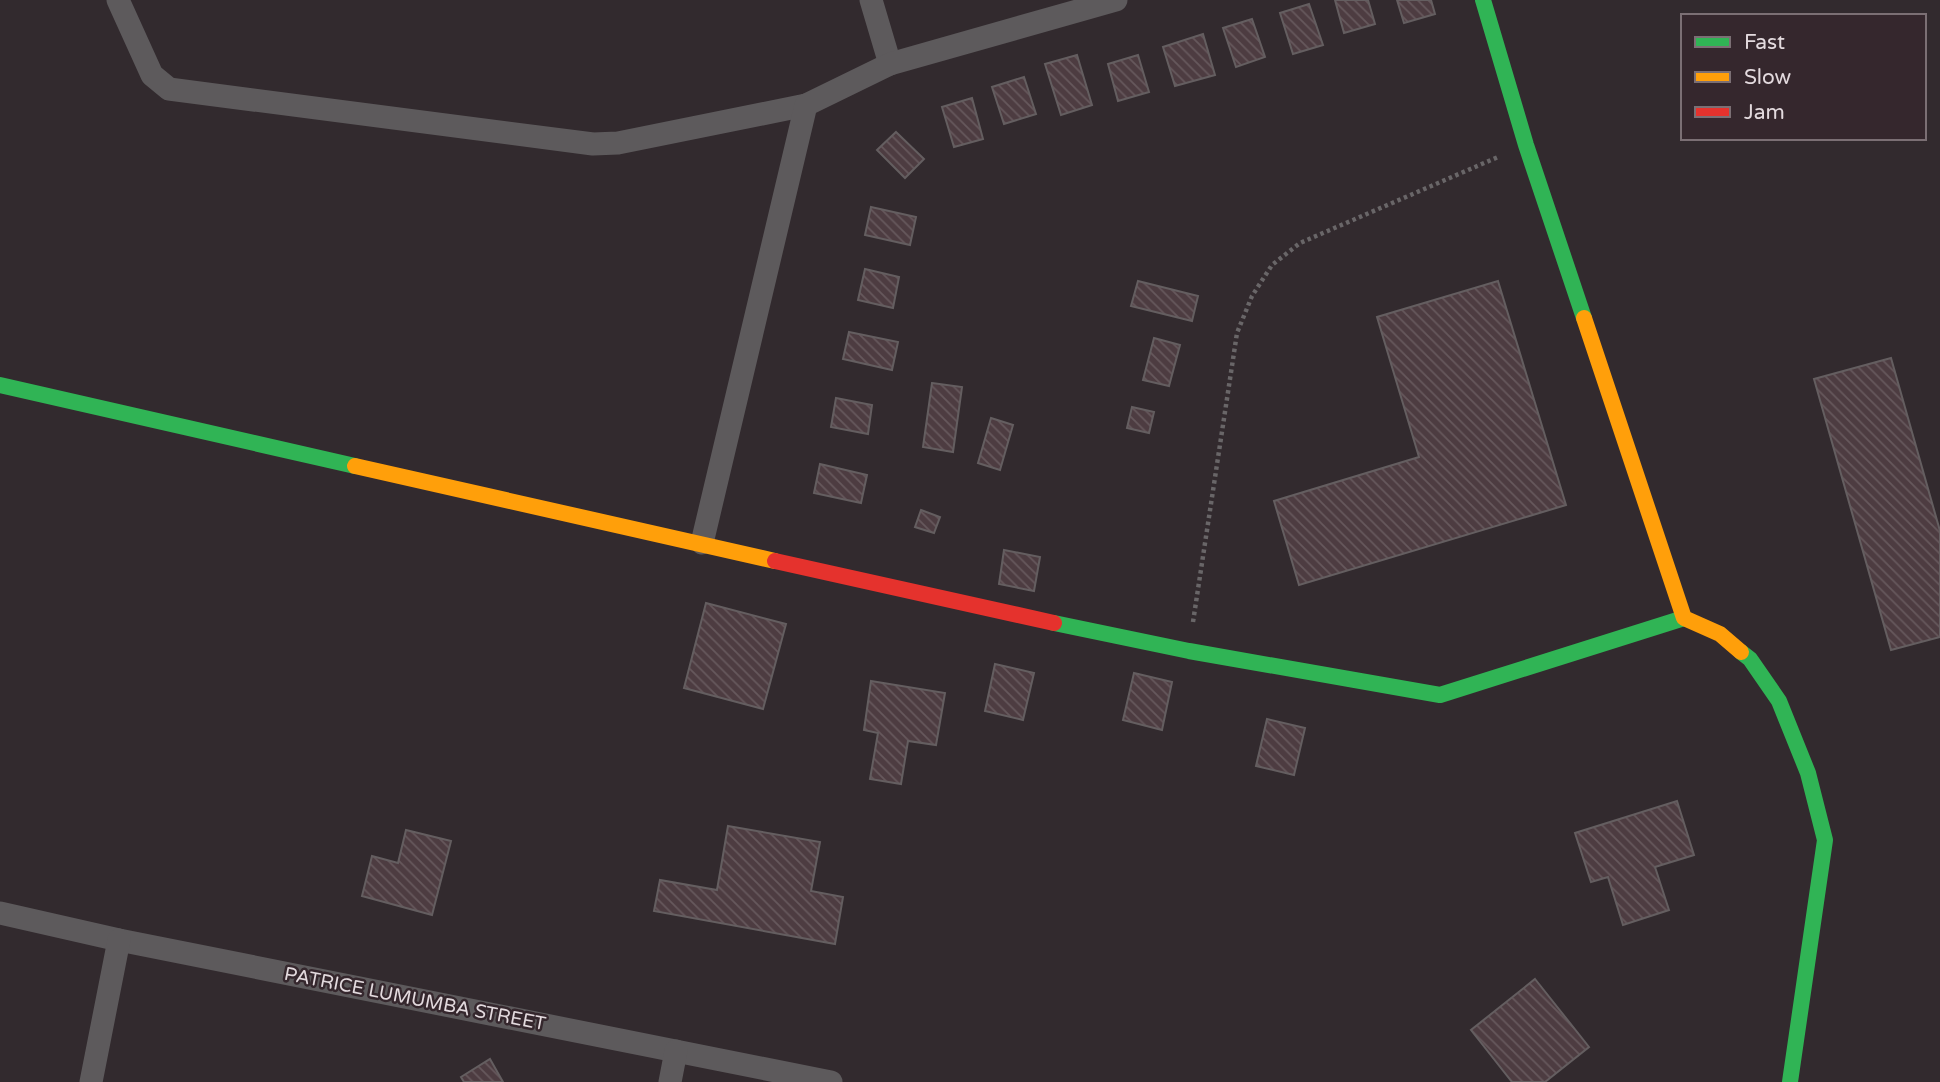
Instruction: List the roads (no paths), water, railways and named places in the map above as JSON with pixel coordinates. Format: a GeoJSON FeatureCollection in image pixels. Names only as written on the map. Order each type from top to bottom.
{"type":"FeatureCollection","features":[{"type":"Feature","properties":{"kind":"street"},"geometry":{"type":"LineString","coordinates":[[118,0],[152,75],[169,89],[593,144],[618,143],[806,105],[890,64],[1116,0]]}},
{"type":"Feature","properties":{"kind":"street"},"geometry":{"type":"LineString","coordinates":[[871,0],[890,64]]}},
{"type":"Feature","properties":{"kind":"street"},"geometry":{"type":"LineString","coordinates":[[1483,0],[1526,145],[1684,618]]}},
{"type":"Feature","properties":{"kind":"street"},"geometry":{"type":"LineString","coordinates":[[702,543],[806,105]]}},
{"type":"Feature","properties":{"kind":"street"},"geometry":{"type":"LineString","coordinates":[[0,385],[949,601],[1189,651],[1440,695],[1684,618],[1720,634],[1751,659],[1779,701],[1808,773],[1823,831],[1825,841],[1790,1082]]}},
{"type":"Feature","properties":{"kind":"street","name":"PATRICE LUMUMBA STREET"},"geometry":{"type":"LineString","coordinates":[[0,913],[120,940],[831,1082]]}},
{"type":"Feature","properties":{"kind":"street"},"geometry":{"type":"LineString","coordinates":[[91,1082],[120,940]]}},
{"type":"Feature","properties":{"kind":"street"},"geometry":{"type":"LineString","coordinates":[[670,1082],[676,1051]]}}]}
